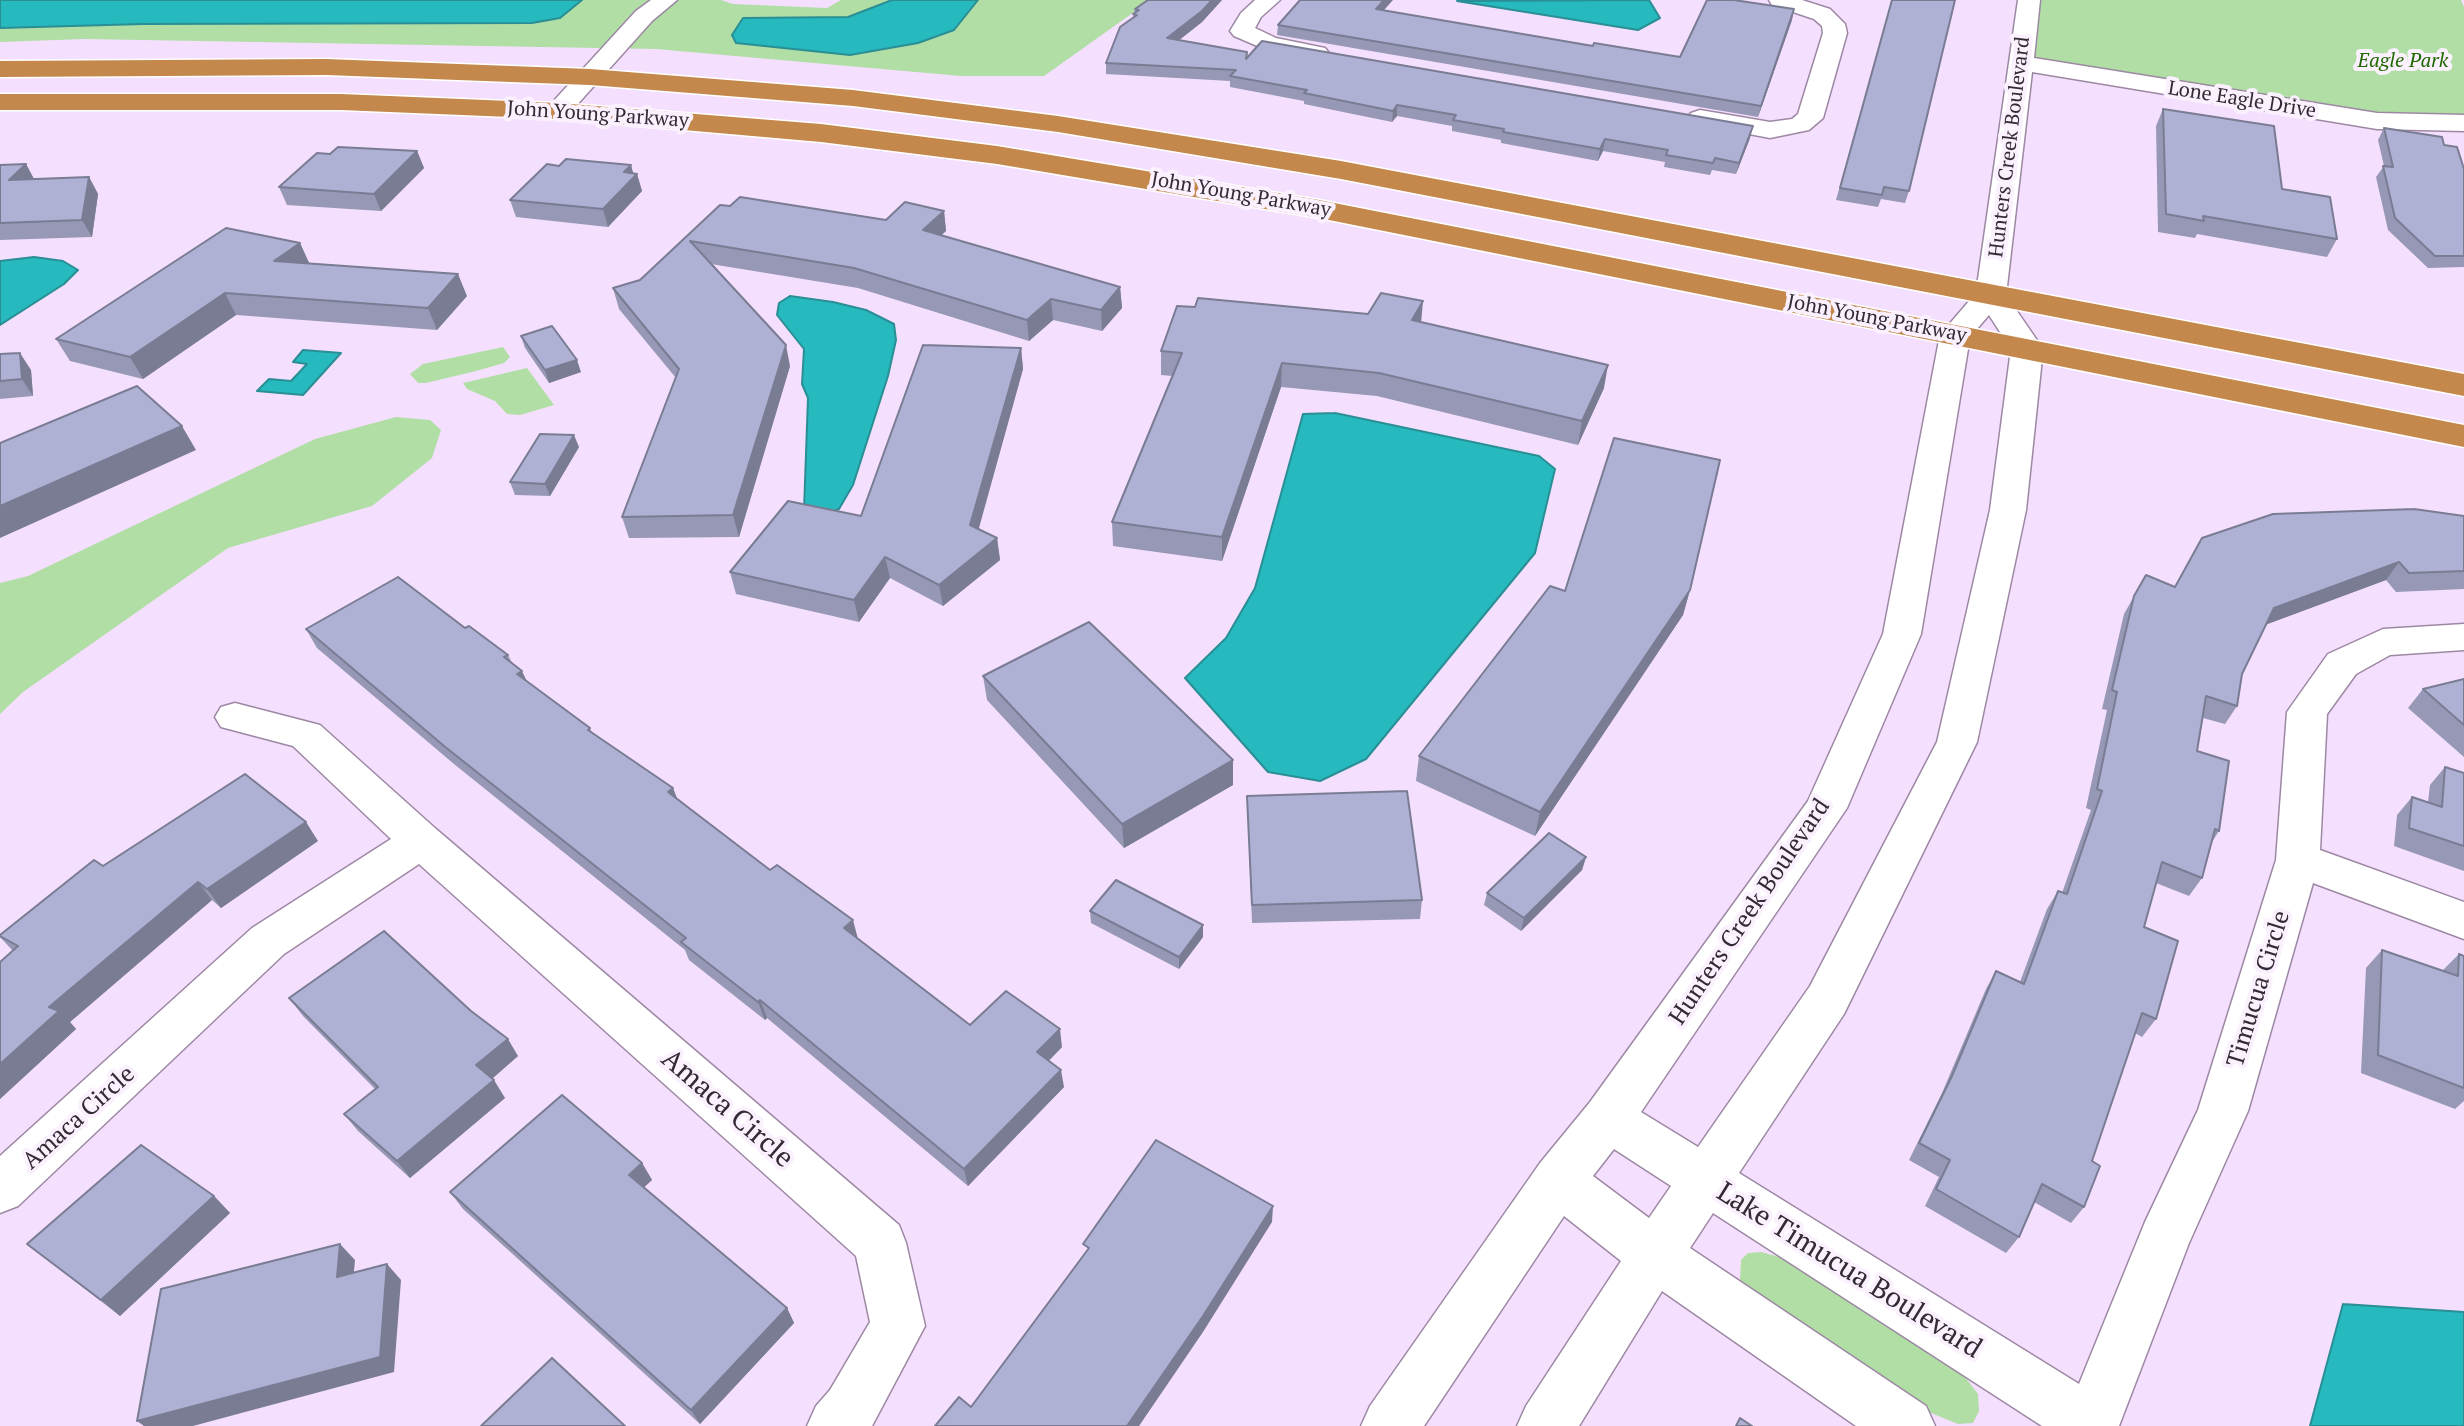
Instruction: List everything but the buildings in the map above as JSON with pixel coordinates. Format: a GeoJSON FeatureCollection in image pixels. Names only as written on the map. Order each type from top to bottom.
{"type":"FeatureCollection","features":[{"type":"Feature","properties":{"kind":"highway","name":"John Young Parkway"},"geometry":{"type":"LineString","coordinates":[[0,69],[326,67],[590,77],[853,98],[1101,131],[1341,170],[2464,385]]}},
{"type":"Feature","properties":{"kind":"highway","name":"John Young Parkway"},"geometry":{"type":"LineString","coordinates":[[0,102],[325,101],[558,111],[821,133],[1094,169],[1319,209],[2464,436]]}},
{"type":"Feature","properties":{"kind":"street"},"geometry":{"type":"LineString","coordinates":[[558,111],[644,16],[666,0]]}},
{"type":"Feature","properties":{"kind":"street"},"geometry":{"type":"LineString","coordinates":[[1269,0],[1252,13],[1242,31],[1269,44],[1347,58]]}},
{"type":"Feature","properties":{"kind":"street"},"geometry":{"type":"LineString","coordinates":[[1674,114],[1770,130],[1807,122],[1814,111],[1835,33],[1833,24],[1822,14],[1780,0]]}},
{"type":"Feature","properties":{"kind":"street","name":"Hunters Creek Boulevard"},"geometry":{"type":"LineString","coordinates":[[1991,295],[2029,0]]}},
{"type":"Feature","properties":{"kind":"street","name":"Lone Eagle Drive"},"geometry":{"type":"LineString","coordinates":[[2021,63],[2377,121],[2464,123]]}},
{"type":"Feature","properties":{"kind":"street"},"geometry":{"type":"LineString","coordinates":[[1546,1426],[1655,1255],[1827,1000],[1957,742],[2008,510],[2027,349],[1991,295],[1955,335]]}},
{"type":"Feature","properties":{"kind":"street","name":"Hunters Creek Boulevard"},"geometry":{"type":"LineString","coordinates":[[1390,1426],[1558,1180],[1608,1118],[1826,808],[1902,634],[1955,335]]}},
{"type":"Feature","properties":{"kind":"street","name":"Timucua Circle"},"geometry":{"type":"LineString","coordinates":[[2090,1425],[2164,1240],[2223,1111],[2298,860],[2307,712],[2342,664],[2383,642],[2464,637]]}},
{"type":"Feature","properties":{"kind":"street","name":"Amaca Circle"},"geometry":{"type":"LineString","coordinates":[[235,717],[306,735],[421,841],[880,1243],[898,1326],[850,1410],[836,1426]]}},
{"type":"Feature","properties":{"kind":"street","name":"Amaca Circle"},"geometry":{"type":"LineString","coordinates":[[0,1189],[268,941],[421,841]]}},
{"type":"Feature","properties":{"kind":"street"},"geometry":{"type":"LineString","coordinates":[[2298,860],[2464,921]]}},
{"type":"Feature","properties":{"kind":"street","name":"Lake Timucua Boulevard"},"geometry":{"type":"LineString","coordinates":[[1608,1118],[2090,1425]]}},
{"type":"Feature","properties":{"kind":"street"},"geometry":{"type":"LineString","coordinates":[[1558,1180],[1655,1255],[1906,1426]]}},
{"type":"Feature","properties":{"kind":"green space"},"geometry":{"type":"Polygon","coordinates":[[[0,0],[721,0],[733,4],[827,8],[841,0],[1151,0],[1044,76],[961,76],[656,49],[85,39],[0,42],[0,0]]]}},
{"type":"Feature","properties":{"kind":"green space","name":"Eagle Park"},"geometry":{"type":"Polygon","coordinates":[[[2029,0],[2461,0],[2464,7],[2464,123],[2377,121],[2021,63],[2029,0]]]}},
{"type":"Feature","properties":{"kind":"green space"},"geometry":{"type":"Polygon","coordinates":[[[503,347],[510,357],[504,363],[426,383],[418,383],[410,374],[423,364],[503,347]]]}},
{"type":"Feature","properties":{"kind":"green space"},"geometry":{"type":"Polygon","coordinates":[[[527,368],[554,405],[520,415],[507,414],[495,401],[467,389],[463,383],[527,368]]]}},
{"type":"Feature","properties":{"kind":"green space"},"geometry":{"type":"Polygon","coordinates":[[[396,417],[430,420],[441,430],[432,458],[372,506],[228,548],[23,692],[0,714],[0,583],[28,576],[315,439],[396,417]]]}},
{"type":"Feature","properties":{"kind":"green space"},"geometry":{"type":"Polygon","coordinates":[[[1761,1252],[1786,1259],[1961,1372],[1978,1394],[1979,1411],[1973,1423],[1958,1424],[1919,1408],[1767,1307],[1740,1280],[1741,1260],[1748,1253],[1761,1252]]]}},
{"type":"Feature","properties":{"kind":"shaded area"},"geometry":{"type":"Polygon","coordinates":[[[0,0],[582,0],[560,18],[532,23],[143,24],[0,28],[0,0]]]}},
{"type":"Feature","properties":{"kind":"shaded area"},"geometry":{"type":"Polygon","coordinates":[[[892,0],[978,0],[954,30],[918,43],[850,55],[736,43],[732,35],[743,18],[848,17],[892,0]]]}},
{"type":"Feature","properties":{"kind":"shaded area"},"geometry":{"type":"Polygon","coordinates":[[[1649,0],[1660,18],[1638,30],[1457,1],[1649,0]]]}},
{"type":"Feature","properties":{"kind":"shaded area"},"geometry":{"type":"Polygon","coordinates":[[[34,257],[63,261],[78,270],[64,284],[0,325],[0,261],[34,257]]]}},
{"type":"Feature","properties":{"kind":"shaded area"},"geometry":{"type":"Polygon","coordinates":[[[790,296],[866,310],[894,324],[896,340],[888,376],[853,485],[839,509],[820,517],[804,510],[808,398],[802,384],[804,349],[777,315],[779,303],[790,296]]]}},
{"type":"Feature","properties":{"kind":"shaded area"},"geometry":{"type":"Polygon","coordinates":[[[303,350],[341,353],[303,395],[257,391],[269,379],[291,381],[307,364],[293,362],[303,350]]]}},
{"type":"Feature","properties":{"kind":"shaded area"},"geometry":{"type":"Polygon","coordinates":[[[1335,413],[1539,456],[1555,469],[1535,553],[1366,759],[1320,781],[1268,772],[1185,678],[1226,638],[1255,588],[1303,414],[1335,413]]]}},
{"type":"Feature","properties":{"kind":"shaded area"},"geometry":{"type":"Polygon","coordinates":[[[2343,1304],[2464,1312],[2464,1426],[2310,1426],[2343,1304]]]}}]}
